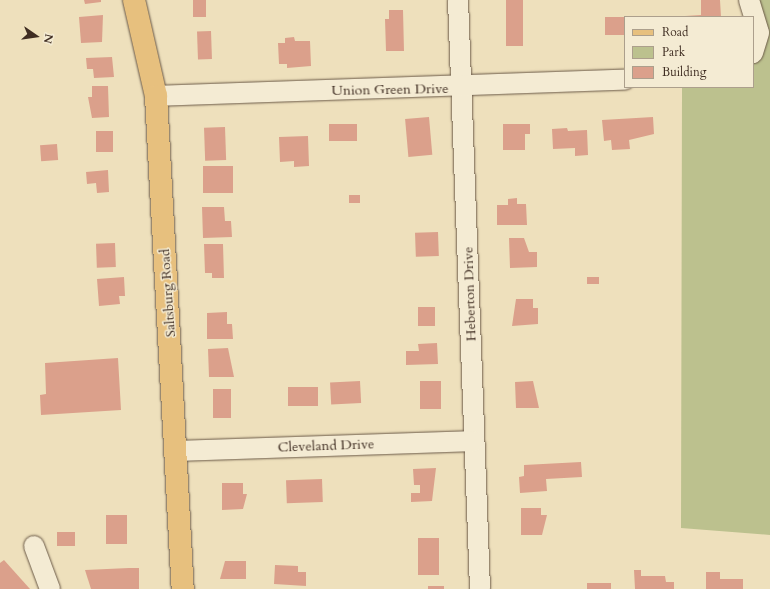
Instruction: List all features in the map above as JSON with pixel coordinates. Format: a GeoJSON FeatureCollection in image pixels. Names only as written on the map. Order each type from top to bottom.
{"type":"FeatureCollection","features":[{"type":"Feature","properties":{"kind":"main road","name":"Saltsburg Road"},"geometry":{"type":"LineString","coordinates":[[134,0],[156,96],[178,451],[183,589]]}},
{"type":"Feature","properties":{"kind":"street","name":"Heberton Drive"},"geometry":{"type":"LineString","coordinates":[[458,0],[463,88],[480,589]]}},
{"type":"Feature","properties":{"kind":"street"},"geometry":{"type":"LineString","coordinates":[[749,0],[754,16]]}},
{"type":"Feature","properties":{"kind":"street"},"geometry":{"type":"LineString","coordinates":[[754,16],[759,33],[754,50]]}},
{"type":"Feature","properties":{"kind":"street","name":"Union Green Drive"},"geometry":{"type":"LineString","coordinates":[[156,96],[463,88],[624,80]]}},
{"type":"Feature","properties":{"kind":"street","name":"Cleveland Drive"},"geometry":{"type":"LineString","coordinates":[[178,451],[474,441]]}},
{"type":"Feature","properties":{"kind":"street"},"geometry":{"type":"LineString","coordinates":[[34,546],[50,589]]}},
{"type":"Feature","properties":{"kind":"green space"},"geometry":{"type":"Polygon","coordinates":[[[747,0],[770,0],[770,535],[681,528],[682,88],[754,88],[754,16],[750,16],[747,0]]]}},
{"type":"Feature","properties":{"kind":"building"},"geometry":{"type":"Polygon","coordinates":[[[84,0],[101,0],[101,2],[85,4],[84,0]]]}},
{"type":"Feature","properties":{"kind":"building"},"geometry":{"type":"Polygon","coordinates":[[[193,0],[206,0],[206,17],[193,17],[193,0]]]}},
{"type":"Feature","properties":{"kind":"building"},"geometry":{"type":"Polygon","coordinates":[[[506,0],[523,0],[523,46],[506,46],[506,0]]]}},
{"type":"Feature","properties":{"kind":"building"},"geometry":{"type":"Polygon","coordinates":[[[701,0],[720,0],[721,16],[685,16],[701,15],[701,0]]]}},
{"type":"Feature","properties":{"kind":"building"},"geometry":{"type":"Polygon","coordinates":[[[389,10],[403,10],[404,51],[386,51],[385,19],[389,19],[389,10]]]}},
{"type":"Feature","properties":{"kind":"building"},"geometry":{"type":"Polygon","coordinates":[[[103,15],[102,42],[81,43],[79,17],[103,15]]]}},
{"type":"Feature","properties":{"kind":"building"},"geometry":{"type":"Polygon","coordinates":[[[605,17],[624,17],[624,35],[605,35],[605,17]]]}},
{"type":"Feature","properties":{"kind":"building"},"geometry":{"type":"Polygon","coordinates":[[[197,31],[211,31],[212,59],[198,59],[197,31]]]}},
{"type":"Feature","properties":{"kind":"building"},"geometry":{"type":"Polygon","coordinates":[[[294,37],[295,41],[310,41],[311,66],[287,68],[287,64],[279,64],[278,43],[285,43],[285,38],[294,37]]]}},
{"type":"Feature","properties":{"kind":"building"},"geometry":{"type":"Polygon","coordinates":[[[112,57],[114,77],[94,78],[93,69],[87,69],[86,58],[112,57]]]}},
{"type":"Feature","properties":{"kind":"building"},"geometry":{"type":"Polygon","coordinates":[[[92,86],[108,86],[109,117],[92,118],[88,97],[92,97],[92,86]]]}},
{"type":"Feature","properties":{"kind":"building"},"geometry":{"type":"Polygon","coordinates":[[[429,117],[432,155],[408,157],[405,119],[429,117]]]}},
{"type":"Feature","properties":{"kind":"building"},"geometry":{"type":"Polygon","coordinates":[[[653,117],[654,134],[629,140],[630,149],[612,150],[611,140],[604,141],[602,120],[653,117]]]}},
{"type":"Feature","properties":{"kind":"building"},"geometry":{"type":"Polygon","coordinates":[[[329,124],[357,124],[357,141],[329,141],[329,124]]]}},
{"type":"Feature","properties":{"kind":"building"},"geometry":{"type":"Polygon","coordinates":[[[503,124],[530,124],[530,134],[525,134],[525,150],[503,150],[503,124]]]}},
{"type":"Feature","properties":{"kind":"building"},"geometry":{"type":"Polygon","coordinates":[[[225,127],[226,160],[205,161],[204,128],[225,127]]]}},
{"type":"Feature","properties":{"kind":"building"},"geometry":{"type":"Polygon","coordinates":[[[567,128],[568,131],[587,130],[588,155],[575,156],[575,148],[553,149],[552,129],[567,128]]]}},
{"type":"Feature","properties":{"kind":"building"},"geometry":{"type":"Polygon","coordinates":[[[96,131],[113,131],[113,152],[96,152],[96,131]]]}},
{"type":"Feature","properties":{"kind":"building"},"geometry":{"type":"Polygon","coordinates":[[[308,136],[309,166],[294,167],[294,161],[280,162],[279,137],[308,136]]]}},
{"type":"Feature","properties":{"kind":"building"},"geometry":{"type":"Polygon","coordinates":[[[57,144],[58,160],[41,161],[40,145],[57,144]]]}},
{"type":"Feature","properties":{"kind":"building"},"geometry":{"type":"Polygon","coordinates":[[[203,166],[233,166],[233,193],[203,193],[203,166]]]}},
{"type":"Feature","properties":{"kind":"building"},"geometry":{"type":"Polygon","coordinates":[[[108,170],[109,192],[97,193],[96,183],[87,184],[86,172],[108,170]]]}},
{"type":"Feature","properties":{"kind":"building"},"geometry":{"type":"Polygon","coordinates":[[[349,195],[360,195],[360,203],[349,203],[349,195]]]}},
{"type":"Feature","properties":{"kind":"building"},"geometry":{"type":"Polygon","coordinates":[[[517,198],[517,204],[526,204],[527,225],[497,225],[497,205],[508,205],[508,199],[517,198]]]}},
{"type":"Feature","properties":{"kind":"building"},"geometry":{"type":"Polygon","coordinates":[[[202,207],[224,207],[225,221],[231,221],[232,237],[203,238],[202,207]]]}},
{"type":"Feature","properties":{"kind":"building"},"geometry":{"type":"Polygon","coordinates":[[[438,232],[439,256],[416,257],[415,233],[438,232]]]}},
{"type":"Feature","properties":{"kind":"building"},"geometry":{"type":"Polygon","coordinates":[[[509,238],[524,238],[529,252],[537,252],[537,267],[510,268],[509,238]]]}},
{"type":"Feature","properties":{"kind":"building"},"geometry":{"type":"Polygon","coordinates":[[[115,243],[116,267],[97,268],[96,244],[115,243]]]}},
{"type":"Feature","properties":{"kind":"building"},"geometry":{"type":"Polygon","coordinates":[[[204,244],[223,244],[224,278],[212,278],[212,273],[205,273],[204,244]]]}},
{"type":"Feature","properties":{"kind":"building"},"geometry":{"type":"Polygon","coordinates":[[[124,277],[125,296],[119,296],[120,304],[99,306],[97,279],[124,277]]]}},
{"type":"Feature","properties":{"kind":"building"},"geometry":{"type":"Polygon","coordinates":[[[587,277],[599,277],[599,284],[587,284],[587,277]]]}},
{"type":"Feature","properties":{"kind":"building"},"geometry":{"type":"Polygon","coordinates":[[[516,299],[533,299],[533,308],[538,308],[538,324],[512,326],[516,299]]]}},
{"type":"Feature","properties":{"kind":"building"},"geometry":{"type":"Polygon","coordinates":[[[418,307],[435,307],[435,326],[418,326],[418,307]]]}},
{"type":"Feature","properties":{"kind":"building"},"geometry":{"type":"Polygon","coordinates":[[[227,312],[227,324],[232,324],[233,339],[207,339],[207,313],[227,312]]]}},
{"type":"Feature","properties":{"kind":"building"},"geometry":{"type":"Polygon","coordinates":[[[437,343],[438,364],[406,365],[406,351],[419,351],[418,344],[437,343]]]}},
{"type":"Feature","properties":{"kind":"building"},"geometry":{"type":"Polygon","coordinates":[[[228,348],[234,377],[209,377],[208,349],[228,348]]]}},
{"type":"Feature","properties":{"kind":"building"},"geometry":{"type":"Polygon","coordinates":[[[118,358],[121,410],[41,415],[40,395],[46,394],[45,363],[118,358]]]}},
{"type":"Feature","properties":{"kind":"building"},"geometry":{"type":"Polygon","coordinates":[[[360,381],[361,403],[331,405],[330,383],[360,381]]]}},
{"type":"Feature","properties":{"kind":"building"},"geometry":{"type":"Polygon","coordinates":[[[420,381],[441,381],[441,409],[420,409],[420,381]]]}},
{"type":"Feature","properties":{"kind":"building"},"geometry":{"type":"Polygon","coordinates":[[[533,381],[539,408],[516,408],[515,382],[533,381]]]}},
{"type":"Feature","properties":{"kind":"building"},"geometry":{"type":"Polygon","coordinates":[[[288,387],[318,387],[318,406],[288,406],[288,387]]]}},
{"type":"Feature","properties":{"kind":"building"},"geometry":{"type":"Polygon","coordinates":[[[213,389],[231,389],[231,418],[213,418],[213,389]]]}},
{"type":"Feature","properties":{"kind":"building"},"geometry":{"type":"Polygon","coordinates":[[[581,462],[582,477],[546,479],[547,491],[520,493],[519,477],[524,476],[524,465],[581,462]]]}},
{"type":"Feature","properties":{"kind":"building"},"geometry":{"type":"Polygon","coordinates":[[[436,468],[432,501],[411,502],[411,493],[420,493],[420,485],[414,485],[413,469],[436,468]]]}},
{"type":"Feature","properties":{"kind":"building"},"geometry":{"type":"Polygon","coordinates":[[[322,479],[323,502],[287,503],[286,480],[322,479]]]}},
{"type":"Feature","properties":{"kind":"building"},"geometry":{"type":"Polygon","coordinates":[[[222,483],[243,483],[243,494],[247,494],[243,509],[222,510],[222,483]]]}},
{"type":"Feature","properties":{"kind":"building"},"geometry":{"type":"Polygon","coordinates":[[[521,508],[541,508],[541,515],[547,515],[542,535],[521,535],[521,508]]]}},
{"type":"Feature","properties":{"kind":"building"},"geometry":{"type":"Polygon","coordinates":[[[106,515],[127,515],[127,544],[106,544],[106,515]]]}},
{"type":"Feature","properties":{"kind":"building"},"geometry":{"type":"Polygon","coordinates":[[[57,532],[75,532],[75,546],[57,546],[57,532]]]}},
{"type":"Feature","properties":{"kind":"building"},"geometry":{"type":"Polygon","coordinates":[[[418,538],[439,538],[439,575],[418,575],[418,538]]]}},
{"type":"Feature","properties":{"kind":"building"},"geometry":{"type":"Polygon","coordinates":[[[4,560],[30,589],[0,589],[0,563],[4,560]]]}},
{"type":"Feature","properties":{"kind":"building"},"geometry":{"type":"Polygon","coordinates":[[[225,561],[246,561],[246,579],[220,579],[225,561]]]}},
{"type":"Feature","properties":{"kind":"building"},"geometry":{"type":"Polygon","coordinates":[[[275,565],[298,566],[298,572],[306,572],[306,586],[274,584],[275,565]]]}},
{"type":"Feature","properties":{"kind":"building"},"geometry":{"type":"Polygon","coordinates":[[[139,568],[139,589],[91,589],[85,570],[139,568]]]}},
{"type":"Feature","properties":{"kind":"building"},"geometry":{"type":"Polygon","coordinates":[[[634,570],[641,570],[641,576],[665,576],[666,582],[674,582],[674,589],[635,589],[634,570]]]}},
{"type":"Feature","properties":{"kind":"building"},"geometry":{"type":"Polygon","coordinates":[[[706,572],[720,572],[720,579],[743,579],[743,589],[706,589],[706,572]]]}},
{"type":"Feature","properties":{"kind":"building"},"geometry":{"type":"Polygon","coordinates":[[[587,583],[611,583],[611,589],[587,589],[587,583]]]}},
{"type":"Feature","properties":{"kind":"building"},"geometry":{"type":"Polygon","coordinates":[[[428,586],[444,586],[444,589],[428,589],[428,586]]]}}]}
